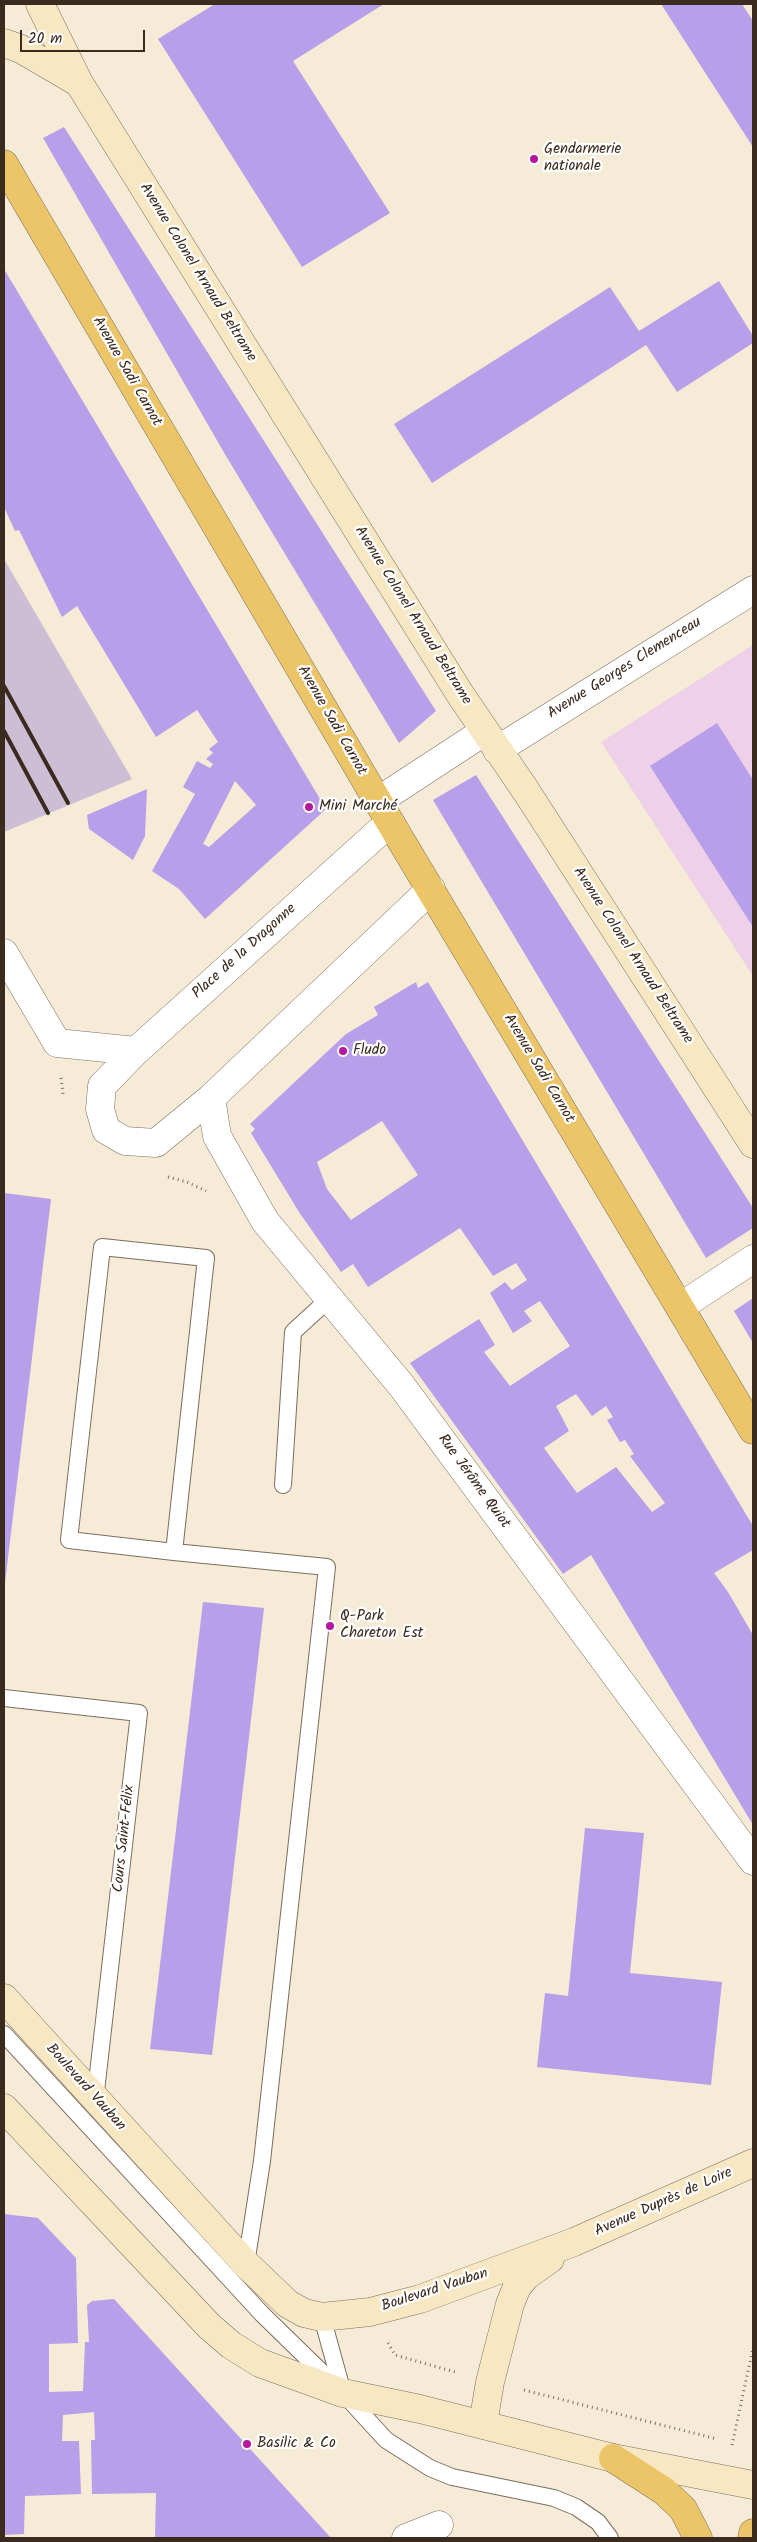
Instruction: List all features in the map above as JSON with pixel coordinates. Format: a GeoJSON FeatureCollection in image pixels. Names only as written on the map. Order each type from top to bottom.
{"type":"FeatureCollection","features":[{"type":"Feature","properties":{"kind":"main road","name":"Avenue Colonel Arnaud Beltrame"},"geometry":{"type":"LineString","coordinates":[[40,4],[79,83],[491,740],[526,791],[753,1144]]}},
{"type":"Feature","properties":{"kind":"main road","name":"Avenue Colonel Arnaud Beltrame"},"geometry":{"type":"LineString","coordinates":[[4,43],[21,49],[79,83]]}},
{"type":"Feature","properties":{"kind":"main road","name":"Avenue Sadi Carnot"},"geometry":{"type":"LineString","coordinates":[[4,164],[384,811],[753,1430]]}},
{"type":"Feature","properties":{"kind":"main road","name":"Boulevard Vauban"},"geometry":{"type":"LineString","coordinates":[[4,1998],[246,2264],[288,2304],[304,2313],[322,2317],[370,2312],[420,2299],[574,2242]]}},
{"type":"Feature","properties":{"kind":"main road"},"geometry":{"type":"LineString","coordinates":[[4,2108],[210,2326],[232,2345],[260,2363],[343,2392],[483,2424],[613,2458],[753,2486]]}},
{"type":"Feature","properties":{"kind":"main road","name":"Avenue Duprès de Loire"},"geometry":{"type":"LineString","coordinates":[[574,2242],[752,2164]]}},
{"type":"Feature","properties":{"kind":"main road"},"geometry":{"type":"LineString","coordinates":[[483,2424],[490,2382],[510,2304],[517,2287],[526,2276],[574,2242]]}},
{"type":"Feature","properties":{"kind":"main road"},"geometry":{"type":"LineString","coordinates":[[613,2458],[664,2491],[683,2509],[698,2538]]}},
{"type":"Feature","properties":{"kind":"main road"},"geometry":{"type":"LineString","coordinates":[[752,2538],[753,2533]]}},
{"type":"Feature","properties":{"kind":"street","name":"Avenue Georges Clemenceau"},"geometry":{"type":"LineString","coordinates":[[384,811],[491,740],[753,590]]}},
{"type":"Feature","properties":{"kind":"street","name":"Place de la Dragonne"},"geometry":{"type":"LineString","coordinates":[[211,1098],[156,1143],[125,1141],[106,1130],[100,1109],[102,1086],[384,811]]}},
{"type":"Feature","properties":{"kind":"street"},"geometry":{"type":"LineString","coordinates":[[211,1098],[431,889]]}},
{"type":"Feature","properties":{"kind":"street"},"geometry":{"type":"LineString","coordinates":[[4,953],[57,1043],[136,1051]]}},
{"type":"Feature","properties":{"kind":"street","name":"Rue Jérôme Quiot"},"geometry":{"type":"LineString","coordinates":[[211,1098],[217,1136],[265,1221],[401,1385],[753,1861]]}},
{"type":"Feature","properties":{"kind":"street"},"geometry":{"type":"LineString","coordinates":[[680,1307],[753,1259]]}},
{"type":"Feature","properties":{"kind":"street"},"geometry":{"type":"LineString","coordinates":[[406,2538],[439,2525]]}},
{"type":"Feature","properties":{"kind":"lane"},"geometry":{"type":"LineString","coordinates":[[174,1552],[206,1258],[102,1247],[69,1540],[174,1552],[327,1567],[262,2161],[246,2264]]}},
{"type":"Feature","properties":{"kind":"lane"},"geometry":{"type":"LineString","coordinates":[[283,1485],[293,1332],[329,1299]]}},
{"type":"Feature","properties":{"kind":"lane","name":"Cours Saint-Félix"},"geometry":{"type":"LineString","coordinates":[[4,1698],[139,1714],[95,2100]]}},
{"type":"Feature","properties":{"kind":"lane"},"geometry":{"type":"LineString","coordinates":[[4,2034],[262,2314],[343,2392],[386,2440],[430,2468],[452,2477],[554,2498],[576,2507],[598,2522],[610,2538]]}},
{"type":"Feature","properties":{"kind":"lane"},"geometry":{"type":"LineString","coordinates":[[322,2317],[343,2392]]}},
{"type":"Feature","properties":{"kind":"path"},"geometry":{"type":"LineString","coordinates":[[370,2312],[395,2355],[490,2382],[733,2443],[753,2348]]}},
{"type":"Feature","properties":{"kind":"shaded area"},"geometry":{"type":"Polygon","coordinates":[[[4,559],[132,779],[4,832],[4,559]]]}},
{"type":"Feature","properties":{"kind":"shaded area"},"geometry":{"type":"Polygon","coordinates":[[[753,645],[753,976],[601,742],[753,645]]]}},
{"type":"Feature","properties":{"kind":"building"},"geometry":{"type":"Polygon","coordinates":[[[215,4],[384,4],[293,61],[390,213],[302,267],[158,39],[215,4]]]}},
{"type":"Feature","properties":{"kind":"building"},"geometry":{"type":"Polygon","coordinates":[[[661,4],[742,4],[753,21],[753,147],[661,4]]]}},
{"type":"Feature","properties":{"kind":"building"},"geometry":{"type":"Polygon","coordinates":[[[64,127],[436,711],[399,743],[226,456],[43,138],[64,127]]]}},
{"type":"Feature","properties":{"kind":"building"},"geometry":{"type":"Polygon","coordinates":[[[4,269],[326,809],[205,919],[179,889],[152,871],[195,794],[183,787],[197,761],[210,768],[213,764],[206,759],[213,753],[209,749],[218,742],[197,710],[156,737],[77,606],[62,617],[19,530],[15,531],[4,507],[4,269]],[[235,781],[203,844],[209,847],[256,805],[235,781]]]}},
{"type":"Feature","properties":{"kind":"building"},"geometry":{"type":"Polygon","coordinates":[[[719,281],[753,336],[753,343],[677,392],[646,345],[432,483],[394,424],[610,287],[639,331],[719,281]]]}},
{"type":"Feature","properties":{"kind":"building"},"geometry":{"type":"Polygon","coordinates":[[[717,723],[753,780],[753,927],[650,766],[717,723]]]}},
{"type":"Feature","properties":{"kind":"building"},"geometry":{"type":"Polygon","coordinates":[[[476,775],[753,1208],[753,1228],[706,1258],[433,800],[476,775]]]}},
{"type":"Feature","properties":{"kind":"building"},"geometry":{"type":"Polygon","coordinates":[[[147,789],[145,836],[133,860],[89,829],[87,815],[147,789]]]}},
{"type":"Feature","properties":{"kind":"building"},"geometry":{"type":"Polygon","coordinates":[[[416,982],[418,988],[428,982],[753,1526],[753,1550],[714,1573],[728,1592],[753,1635],[753,1825],[591,1555],[563,1574],[410,1363],[479,1319],[495,1345],[484,1352],[510,1386],[570,1346],[540,1301],[524,1311],[532,1321],[513,1333],[490,1293],[505,1282],[512,1290],[527,1280],[516,1263],[493,1276],[460,1228],[368,1287],[353,1264],[341,1272],[299,1212],[251,1133],[255,1129],[250,1124],[346,1034],[378,1015],[374,1007],[416,982]],[[382,1121],[317,1162],[327,1189],[351,1220],[418,1175],[382,1121]],[[576,1394],[556,1406],[569,1431],[544,1448],[577,1493],[616,1467],[652,1512],[665,1503],[630,1456],[634,1454],[625,1440],[620,1442],[607,1420],[613,1417],[606,1406],[592,1416],[576,1394]]]}},
{"type":"Feature","properties":{"kind":"building"},"geometry":{"type":"Polygon","coordinates":[[[4,1193],[51,1199],[5,1583],[4,1583],[4,1193]]]}},
{"type":"Feature","properties":{"kind":"building"},"geometry":{"type":"Polygon","coordinates":[[[753,1298],[753,1343],[734,1311],[753,1298]]]}},
{"type":"Feature","properties":{"kind":"building"},"geometry":{"type":"Polygon","coordinates":[[[203,1602],[264,1608],[212,2055],[150,2049],[203,1602]]]}},
{"type":"Feature","properties":{"kind":"building"},"geometry":{"type":"Polygon","coordinates":[[[585,1828],[644,1833],[630,1973],[722,1982],[711,2085],[537,2067],[545,1993],[568,1996],[585,1828]]]}},
{"type":"Feature","properties":{"kind":"building"},"geometry":{"type":"Polygon","coordinates":[[[4,2214],[38,2218],[76,2258],[78,2343],[49,2344],[49,2392],[83,2391],[85,2342],[89,2342],[87,2305],[92,2301],[114,2299],[331,2538],[155,2538],[156,2493],[92,2494],[91,2440],[95,2440],[94,2412],[63,2415],[62,2441],[79,2441],[81,2494],[25,2496],[24,2534],[4,2535],[4,2214]]]}},
{"type":"Feature","properties":{"kind":"railway"},"geometry":{"type":"LineString","coordinates":[[4,686],[68,803]]}},
{"type":"Feature","properties":{"kind":"railway"},"geometry":{"type":"LineString","coordinates":[[4,731],[48,813]]}},
{"type":"Feature","properties":{"kind":"place","name":"Gendarmerie nationale"},"geometry":{"type":"Point","coordinates":[534,159]}},
{"type":"Feature","properties":{"kind":"place","name":"Mini Marché"},"geometry":{"type":"Point","coordinates":[309,807]}},
{"type":"Feature","properties":{"kind":"place","name":"Fludo"},"geometry":{"type":"Point","coordinates":[343,1051]}},
{"type":"Feature","properties":{"kind":"place","name":"Q-Park Chareton Est"},"geometry":{"type":"Point","coordinates":[330,1626]}},
{"type":"Feature","properties":{"kind":"place","name":"Basilic & Co"},"geometry":{"type":"Point","coordinates":[247,2444]}}]}
